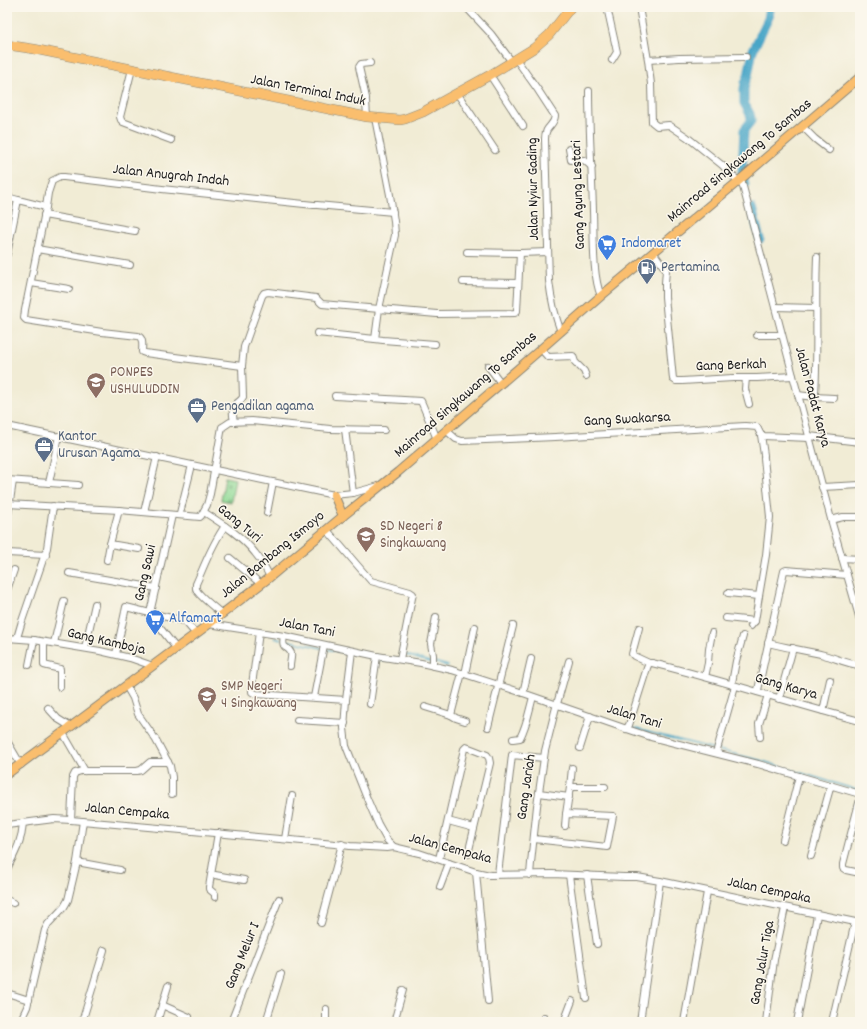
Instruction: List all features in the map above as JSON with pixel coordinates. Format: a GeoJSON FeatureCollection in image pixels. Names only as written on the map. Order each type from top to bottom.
{"type":"FeatureCollection","features":[{"type":"Feature","properties":{"kind":"highway","name":"Jalan Terminal Induk"},"geometry":{"type":"LineString","coordinates":[[7,45],[34,49],[371,118],[396,121],[406,119],[423,112],[490,75],[534,48],[544,40],[570,8]]}},
{"type":"Feature","properties":{"kind":"main road","name":"Mainroad Singkawang To Sambas"},"geometry":{"type":"LineString","coordinates":[[382,485],[437,439],[449,433],[501,383],[544,352],[561,332],[601,296],[860,77]]}},
{"type":"Feature","properties":{"kind":"main road","name":"Jalan Bambang Ismoyo"},"geometry":{"type":"LineString","coordinates":[[7,774],[66,737],[71,727],[128,689],[153,666],[176,648],[212,625],[222,614],[270,577],[382,485]]}},
{"type":"Feature","properties":{"kind":"main road"},"geometry":{"type":"LineString","coordinates":[[334,495],[343,516]]}},
{"type":"Feature","properties":{"kind":"street"},"geometry":{"type":"LineString","coordinates":[[606,7],[617,52],[612,60]]}},
{"type":"Feature","properties":{"kind":"street"},"geometry":{"type":"LineString","coordinates":[[640,7],[651,84],[652,122],[658,126],[669,125],[741,178]]}},
{"type":"Feature","properties":{"kind":"street"},"geometry":{"type":"LineString","coordinates":[[468,8],[514,60]]}},
{"type":"Feature","properties":{"kind":"street"},"geometry":{"type":"LineString","coordinates":[[648,60],[746,57]]}},
{"type":"Feature","properties":{"kind":"street","name":"Jalan Nyiur Gading"},"geometry":{"type":"LineString","coordinates":[[514,60],[538,90],[555,116],[554,121],[546,130],[545,134],[548,252],[550,292],[561,332]]}},
{"type":"Feature","properties":{"kind":"street"},"geometry":{"type":"LineString","coordinates":[[370,63],[361,64],[359,67],[393,212],[395,235],[379,309],[375,339]]}},
{"type":"Feature","properties":{"kind":"street"},"geometry":{"type":"LineString","coordinates":[[132,69],[120,117],[121,120],[171,140]]}},
{"type":"Feature","properties":{"kind":"street"},"geometry":{"type":"LineString","coordinates":[[490,75],[523,126]]}},
{"type":"Feature","properties":{"kind":"street","name":"Gang Agung Lestari"},"geometry":{"type":"LineString","coordinates":[[589,91],[595,263],[598,290],[601,296]]}},
{"type":"Feature","properties":{"kind":"street"},"geometry":{"type":"LineString","coordinates":[[457,93],[495,150]]}},
{"type":"Feature","properties":{"kind":"street"},"geometry":{"type":"LineString","coordinates":[[802,126],[829,150]]}},
{"type":"Feature","properties":{"kind":"street"},"geometry":{"type":"LineString","coordinates":[[569,149],[571,160],[584,160],[592,167]]}},
{"type":"Feature","properties":{"kind":"street","name":"Jalan Anugrah Indah"},"geometry":{"type":"LineString","coordinates":[[46,207],[52,181],[64,176],[316,205],[393,212]]}},
{"type":"Feature","properties":{"kind":"street","name":"Jalan Padat Karya"},"geometry":{"type":"LineString","coordinates":[[741,178],[792,376],[800,395],[860,620]]}},
{"type":"Feature","properties":{"kind":"street"},"geometry":{"type":"LineString","coordinates":[[7,197],[46,207],[24,319],[28,321],[138,336],[142,339],[142,352],[145,353],[242,366]]}},
{"type":"Feature","properties":{"kind":"street"},"geometry":{"type":"LineString","coordinates":[[7,254],[18,200]]}},
{"type":"Feature","properties":{"kind":"street"},"geometry":{"type":"LineString","coordinates":[[44,215],[135,231]]}},
{"type":"Feature","properties":{"kind":"street"},"geometry":{"type":"LineString","coordinates":[[38,249],[130,265]]}},
{"type":"Feature","properties":{"kind":"street"},"geometry":{"type":"LineString","coordinates":[[467,252],[548,252]]}},
{"type":"Feature","properties":{"kind":"street","name":"Gang Berkah"},"geometry":{"type":"LineString","coordinates":[[653,252],[666,270],[665,298],[672,379],[676,381],[792,376]]}},
{"type":"Feature","properties":{"kind":"street"},"geometry":{"type":"LineString","coordinates":[[234,422],[233,406],[243,397],[242,366],[244,347],[264,293],[268,292],[316,298],[322,304],[437,314],[515,313],[517,311],[520,253]]}},
{"type":"Feature","properties":{"kind":"street"},"geometry":{"type":"LineString","coordinates":[[814,397],[817,340],[816,308],[818,257]]}},
{"type":"Feature","properties":{"kind":"street"},"geometry":{"type":"LineString","coordinates":[[463,282],[518,282]]}},
{"type":"Feature","properties":{"kind":"street"},"geometry":{"type":"LineString","coordinates":[[31,283],[69,288]]}},
{"type":"Feature","properties":{"kind":"street"},"geometry":{"type":"LineString","coordinates":[[775,307],[816,308]]}},
{"type":"Feature","properties":{"kind":"street"},"geometry":{"type":"LineString","coordinates":[[316,333],[435,344]]}},
{"type":"Feature","properties":{"kind":"street"},"geometry":{"type":"LineString","coordinates":[[757,335],[782,335]]}},
{"type":"Feature","properties":{"kind":"street"},"geometry":{"type":"LineString","coordinates":[[544,352],[572,356],[575,362],[584,371],[586,376]]}},
{"type":"Feature","properties":{"kind":"street"},"geometry":{"type":"LineString","coordinates":[[488,366],[501,383]]}},
{"type":"Feature","properties":{"kind":"street"},"geometry":{"type":"LineString","coordinates":[[746,378],[745,389],[749,404]]}},
{"type":"Feature","properties":{"kind":"street"},"geometry":{"type":"LineString","coordinates":[[800,395],[834,398]]}},
{"type":"Feature","properties":{"kind":"street"},"geometry":{"type":"LineString","coordinates":[[335,396],[421,401],[437,439]]}},
{"type":"Feature","properties":{"kind":"street"},"geometry":{"type":"LineString","coordinates":[[204,512],[210,494],[222,427],[230,422],[252,421],[299,426],[384,430]]}},
{"type":"Feature","properties":{"kind":"street","name":"Mainroad Singkawang To Sambas"},"geometry":{"type":"LineString","coordinates":[[7,426],[334,495],[353,493],[382,485]]}},
{"type":"Feature","properties":{"kind":"street","name":"Gang Swakarsa"},"geometry":{"type":"LineString","coordinates":[[449,433],[458,440],[467,441],[745,426],[756,427],[761,435],[811,437],[860,442]]}},
{"type":"Feature","properties":{"kind":"street"},"geometry":{"type":"LineString","coordinates":[[345,429],[353,493]]}},
{"type":"Feature","properties":{"kind":"street"},"geometry":{"type":"LineString","coordinates":[[726,618],[753,623],[759,596],[766,555],[770,517],[761,435]]}},
{"type":"Feature","properties":{"kind":"street"},"geometry":{"type":"LineString","coordinates":[[49,483],[59,436]]}},
{"type":"Feature","properties":{"kind":"street"},"geometry":{"type":"LineString","coordinates":[[144,512],[157,457]]}},
{"type":"Feature","properties":{"kind":"street"},"geometry":{"type":"LineString","coordinates":[[180,513],[192,465]]}},
{"type":"Feature","properties":{"kind":"street"},"geometry":{"type":"LineString","coordinates":[[7,521],[10,480],[78,485]]}},
{"type":"Feature","properties":{"kind":"street"},"geometry":{"type":"LineString","coordinates":[[267,513],[273,482]]}},
{"type":"Feature","properties":{"kind":"street"},"geometry":{"type":"LineString","coordinates":[[824,487],[860,485]]}},
{"type":"Feature","properties":{"kind":"street"},"geometry":{"type":"LineString","coordinates":[[8,504],[118,510],[172,515]]}},
{"type":"Feature","properties":{"kind":"street"},"geometry":{"type":"LineString","coordinates":[[7,638],[17,638],[46,555],[53,506]]}},
{"type":"Feature","properties":{"kind":"street"},"geometry":{"type":"LineString","coordinates":[[106,560],[118,510]]}},
{"type":"Feature","properties":{"kind":"street","name":"Gang Turi"},"geometry":{"type":"LineString","coordinates":[[172,515],[198,517],[204,512],[238,536],[255,552],[270,577]]}},
{"type":"Feature","properties":{"kind":"street","name":"Gang Sawi"},"geometry":{"type":"LineString","coordinates":[[172,515],[150,613],[184,621],[196,634]]}},
{"type":"Feature","properties":{"kind":"street"},"geometry":{"type":"LineString","coordinates":[[834,519],[860,517]]}},
{"type":"Feature","properties":{"kind":"street"},"geometry":{"type":"LineString","coordinates":[[222,614],[201,596],[196,590],[196,584],[211,547],[225,526]]}},
{"type":"Feature","properties":{"kind":"street"},"geometry":{"type":"LineString","coordinates":[[327,530],[371,581],[410,592],[412,594],[401,658]]}},
{"type":"Feature","properties":{"kind":"street"},"geometry":{"type":"LineString","coordinates":[[110,544],[139,549]]}},
{"type":"Feature","properties":{"kind":"street"},"geometry":{"type":"LineString","coordinates":[[7,553],[46,555]]}},
{"type":"Feature","properties":{"kind":"street"},"geometry":{"type":"LineString","coordinates":[[230,558],[261,584]]}},
{"type":"Feature","properties":{"kind":"street"},"geometry":{"type":"LineString","coordinates":[[844,558],[860,559]]}},
{"type":"Feature","properties":{"kind":"street"},"geometry":{"type":"LineString","coordinates":[[7,590],[14,570]]}},
{"type":"Feature","properties":{"kind":"street"},"geometry":{"type":"LineString","coordinates":[[758,692],[784,571],[847,575]]}},
{"type":"Feature","properties":{"kind":"street"},"geometry":{"type":"LineString","coordinates":[[69,573],[156,588]]}},
{"type":"Feature","properties":{"kind":"street"},"geometry":{"type":"LineString","coordinates":[[728,593],[759,596]]}},
{"type":"Feature","properties":{"kind":"street"},"geometry":{"type":"LineString","coordinates":[[54,643],[64,601]]}},
{"type":"Feature","properties":{"kind":"street"},"geometry":{"type":"LineString","coordinates":[[85,648],[95,604]]}},
{"type":"Feature","properties":{"kind":"street"},"geometry":{"type":"LineString","coordinates":[[116,654],[125,608],[127,607],[150,613],[152,619],[176,648]]}},
{"type":"Feature","properties":{"kind":"street"},"geometry":{"type":"LineString","coordinates":[[433,666],[431,644],[436,617]]}},
{"type":"Feature","properties":{"kind":"street","name":"Jalan Tani"},"geometry":{"type":"LineString","coordinates":[[212,625],[259,632],[283,639],[352,654],[401,658],[500,683],[524,691],[533,697],[557,703],[590,716],[627,727],[651,737],[717,750],[860,794]]}},
{"type":"Feature","properties":{"kind":"street"},"geometry":{"type":"LineString","coordinates":[[488,727],[513,626]]}},
{"type":"Feature","properties":{"kind":"street"},"geometry":{"type":"LineString","coordinates":[[451,715],[464,674],[475,627]]}},
{"type":"Feature","properties":{"kind":"street","name":"Gang Karya"},"geometry":{"type":"LineString","coordinates":[[640,628],[632,654],[649,663],[705,677],[860,721]]}},
{"type":"Feature","properties":{"kind":"street"},"geometry":{"type":"LineString","coordinates":[[259,632],[252,692],[256,694],[346,700]]}},
{"type":"Feature","properties":{"kind":"street"},"geometry":{"type":"LineString","coordinates":[[705,677],[712,633]]}},
{"type":"Feature","properties":{"kind":"street"},"geometry":{"type":"LineString","coordinates":[[717,750],[734,686],[732,683],[743,636]]}},
{"type":"Feature","properties":{"kind":"street","name":"Gang Kamboja"},"geometry":{"type":"LineString","coordinates":[[17,638],[116,654],[153,666]]}},
{"type":"Feature","properties":{"kind":"street"},"geometry":{"type":"LineString","coordinates":[[283,639],[284,647],[291,653],[290,666]]}},
{"type":"Feature","properties":{"kind":"street"},"geometry":{"type":"LineString","coordinates":[[29,665],[34,640]]}},
{"type":"Feature","properties":{"kind":"street"},"geometry":{"type":"LineString","coordinates":[[44,642],[44,664],[46,666],[60,669],[60,688]]}},
{"type":"Feature","properties":{"kind":"street"},"geometry":{"type":"LineString","coordinates":[[768,643],[813,652],[847,663],[860,665]]}},
{"type":"Feature","properties":{"kind":"street"},"geometry":{"type":"LineString","coordinates":[[314,697],[323,648]]}},
{"type":"Feature","properties":{"kind":"street"},"geometry":{"type":"LineString","coordinates":[[779,699],[792,648]]}},
{"type":"Feature","properties":{"kind":"street"},"geometry":{"type":"LineString","coordinates":[[352,654],[346,700],[344,733],[346,746],[356,774],[382,832],[394,847]]}},
{"type":"Feature","properties":{"kind":"street"},"geometry":{"type":"LineString","coordinates":[[370,704],[377,656]]}},
{"type":"Feature","properties":{"kind":"street"},"geometry":{"type":"LineString","coordinates":[[524,691],[531,659]]}},
{"type":"Feature","properties":{"kind":"street","name":"Gang Jariah"},"geometry":{"type":"LineString","coordinates":[[530,874],[544,758],[568,661]]}},
{"type":"Feature","properties":{"kind":"street"},"geometry":{"type":"LineString","coordinates":[[627,727],[646,668],[649,663]]}},
{"type":"Feature","properties":{"kind":"street"},"geometry":{"type":"LineString","coordinates":[[823,711],[830,680]]}},
{"type":"Feature","properties":{"kind":"street"},"geometry":{"type":"LineString","coordinates":[[128,689],[138,714],[156,740],[168,762],[171,772],[172,794]]}},
{"type":"Feature","properties":{"kind":"street"},"geometry":{"type":"LineString","coordinates":[[760,737],[759,724],[768,695]]}},
{"type":"Feature","properties":{"kind":"street"},"geometry":{"type":"LineString","coordinates":[[513,739],[520,738],[524,731],[533,697]]}},
{"type":"Feature","properties":{"kind":"street"},"geometry":{"type":"LineString","coordinates":[[424,707],[465,721]]}},
{"type":"Feature","properties":{"kind":"street"},"geometry":{"type":"LineString","coordinates":[[48,708],[58,719],[71,727]]}},
{"type":"Feature","properties":{"kind":"street"},"geometry":{"type":"LineString","coordinates":[[580,748],[590,716]]}},
{"type":"Feature","properties":{"kind":"street"},"geometry":{"type":"LineString","coordinates":[[297,720],[345,723]]}},
{"type":"Feature","properties":{"kind":"street"},"geometry":{"type":"LineString","coordinates":[[66,737],[85,771]]}},
{"type":"Feature","properties":{"kind":"street"},"geometry":{"type":"LineString","coordinates":[[7,741],[21,765]]}},
{"type":"Feature","properties":{"kind":"street"},"geometry":{"type":"LineString","coordinates":[[439,860],[464,749],[466,748],[487,755],[490,758],[468,854]]}},
{"type":"Feature","properties":{"kind":"street"},"geometry":{"type":"LineString","coordinates":[[498,874],[512,756],[544,758]]}},
{"type":"Feature","properties":{"kind":"street"},"geometry":{"type":"LineString","coordinates":[[71,820],[73,775],[77,772],[137,771],[141,770],[150,762],[168,762]]}},
{"type":"Feature","properties":{"kind":"street"},"geometry":{"type":"LineString","coordinates":[[565,826],[572,768]]}},
{"type":"Feature","properties":{"kind":"street"},"geometry":{"type":"LineString","coordinates":[[783,840],[799,776]]}},
{"type":"Feature","properties":{"kind":"street"},"geometry":{"type":"LineString","coordinates":[[811,856],[831,785]]}},
{"type":"Feature","properties":{"kind":"street"},"geometry":{"type":"LineString","coordinates":[[570,787],[605,787]]}},
{"type":"Feature","properties":{"kind":"street"},"geometry":{"type":"LineString","coordinates":[[539,793],[569,797]]}},
{"type":"Feature","properties":{"kind":"street"},"geometry":{"type":"LineString","coordinates":[[285,836],[292,796]]}},
{"type":"Feature","properties":{"kind":"street"},"geometry":{"type":"LineString","coordinates":[[860,799],[843,864],[843,868],[846,870],[860,873]]}},
{"type":"Feature","properties":{"kind":"street"},"geometry":{"type":"LineString","coordinates":[[534,839],[607,847],[613,816],[566,814]]}},
{"type":"Feature","properties":{"kind":"street","name":"Jalan Cempaka"},"geometry":{"type":"LineString","coordinates":[[7,825],[54,819],[218,833],[285,836],[350,846],[394,847],[476,872],[490,874],[587,875],[660,881],[857,923]]}},
{"type":"Feature","properties":{"kind":"street"},"geometry":{"type":"LineString","coordinates":[[20,1022],[25,1013],[29,1000],[45,930],[51,920],[67,903],[77,862],[83,821]]}},
{"type":"Feature","properties":{"kind":"street"},"geometry":{"type":"LineString","coordinates":[[448,821],[474,828]]}},
{"type":"Feature","properties":{"kind":"street"},"geometry":{"type":"LineString","coordinates":[[7,869],[19,846],[23,823]]}},
{"type":"Feature","properties":{"kind":"street"},"geometry":{"type":"LineString","coordinates":[[215,897],[215,894],[209,889],[209,887],[218,833]]}},
{"type":"Feature","properties":{"kind":"street"},"geometry":{"type":"LineString","coordinates":[[321,923],[342,844]]}},
{"type":"Feature","properties":{"kind":"street"},"geometry":{"type":"LineString","coordinates":[[77,862],[120,870]]}},
{"type":"Feature","properties":{"kind":"street"},"geometry":{"type":"LineString","coordinates":[[440,887],[450,864]]}},
{"type":"Feature","properties":{"kind":"street"},"geometry":{"type":"LineString","coordinates":[[476,872],[488,1001]]}},
{"type":"Feature","properties":{"kind":"street"},"geometry":{"type":"LineString","coordinates":[[215,875],[244,880]]}},
{"type":"Feature","properties":{"kind":"street"},"geometry":{"type":"LineString","coordinates":[[569,875],[586,998]]}},
{"type":"Feature","properties":{"kind":"street"},"geometry":{"type":"LineString","coordinates":[[587,875],[597,944]]}},
{"type":"Feature","properties":{"kind":"street"},"geometry":{"type":"LineString","coordinates":[[640,1022],[660,881]]}},
{"type":"Feature","properties":{"kind":"street"},"geometry":{"type":"LineString","coordinates":[[684,1022],[706,892]]}},
{"type":"Feature","properties":{"kind":"street","name":"Gang Melur I"},"geometry":{"type":"LineString","coordinates":[[231,1022],[279,899]]}},
{"type":"Feature","properties":{"kind":"street"},"geometry":{"type":"LineString","coordinates":[[7,900],[14,903]]}},
{"type":"Feature","properties":{"kind":"street","name":"Gang Jalur Tiga"},"geometry":{"type":"LineString","coordinates":[[766,1022],[776,952],[785,908]]}},
{"type":"Feature","properties":{"kind":"street"},"geometry":{"type":"LineString","coordinates":[[797,1022],[818,915]]}},
{"type":"Feature","properties":{"kind":"street"},"geometry":{"type":"LineString","coordinates":[[832,1022],[857,923]]}},
{"type":"Feature","properties":{"kind":"street"},"geometry":{"type":"LineString","coordinates":[[82,1022],[104,950]]}},
{"type":"Feature","properties":{"kind":"street"},"geometry":{"type":"LineString","coordinates":[[266,1022],[282,974]]}},
{"type":"Feature","properties":{"kind":"street"},"geometry":{"type":"LineString","coordinates":[[157,1022],[168,986]]}},
{"type":"Feature","properties":{"kind":"street"},"geometry":{"type":"LineString","coordinates":[[394,1022],[403,990]]}},
{"type":"Feature","properties":{"kind":"street"},"geometry":{"type":"LineString","coordinates":[[7,993],[29,1000]]}},
{"type":"Feature","properties":{"kind":"street"},"geometry":{"type":"LineString","coordinates":[[564,1022],[572,1001]]}},
{"type":"Feature","properties":{"kind":"street"},"geometry":{"type":"LineString","coordinates":[[162,1005],[189,1017]]}},
{"type":"Feature","properties":{"kind":"street"},"geometry":{"type":"LineString","coordinates":[[326,1009],[326,1022]]}},
{"type":"Feature","properties":{"kind":"green space"},"geometry":{"type":"Polygon","coordinates":[[[225,477],[235,479],[231,502],[221,500],[225,477]]]}},
{"type":"Feature","properties":{"kind":"waterway"},"geometry":{"type":"LineString","coordinates":[[745,184],[742,172],[744,130],[751,121],[751,118],[744,103],[744,89],[753,50],[768,19],[770,7]]}},
{"type":"Feature","properties":{"kind":"waterway"},"geometry":{"type":"LineString","coordinates":[[752,208],[760,239]]}},
{"type":"Feature","properties":{"kind":"waterway"},"geometry":{"type":"LineString","coordinates":[[275,638],[281,640]]}},
{"type":"Feature","properties":{"kind":"waterway"},"geometry":{"type":"LineString","coordinates":[[285,640],[322,648]]}},
{"type":"Feature","properties":{"kind":"waterway"},"geometry":{"type":"LineString","coordinates":[[326,649],[349,653]]}},
{"type":"Feature","properties":{"kind":"waterway"},"geometry":{"type":"LineString","coordinates":[[403,655],[430,662]]}},
{"type":"Feature","properties":{"kind":"waterway"},"geometry":{"type":"LineString","coordinates":[[379,659],[387,661]]}},
{"type":"Feature","properties":{"kind":"waterway"},"geometry":{"type":"LineString","coordinates":[[434,662],[448,666]]}},
{"type":"Feature","properties":{"kind":"waterway"},"geometry":{"type":"LineString","coordinates":[[629,727],[715,749]]}},
{"type":"Feature","properties":{"kind":"waterway"},"geometry":{"type":"LineString","coordinates":[[718,750],[759,760],[860,791]]}},
{"type":"Feature","properties":{"kind":"place","name":"Indomaret"},"geometry":{"type":"Point","coordinates":[607,261]}},
{"type":"Feature","properties":{"kind":"place","name":"Pertamina"},"geometry":{"type":"Point","coordinates":[647,285]}},
{"type":"Feature","properties":{"kind":"place","name":"PONPES USHULUDDIN"},"geometry":{"type":"Point","coordinates":[96,399]}},
{"type":"Feature","properties":{"kind":"place","name":"Pengadilan agama"},"geometry":{"type":"Point","coordinates":[197,424]}},
{"type":"Feature","properties":{"kind":"place","name":"Kantor Urusan Agama"},"geometry":{"type":"Point","coordinates":[44,463]}},
{"type":"Feature","properties":{"kind":"place","name":"SD Negeri 8 Singkawang"},"geometry":{"type":"Point","coordinates":[366,553]}},
{"type":"Feature","properties":{"kind":"place","name":"Alfamart"},"geometry":{"type":"Point","coordinates":[155,636]}},
{"type":"Feature","properties":{"kind":"place","name":"SMP Negeri 4 Singkawang"},"geometry":{"type":"Point","coordinates":[207,713]}}]}
